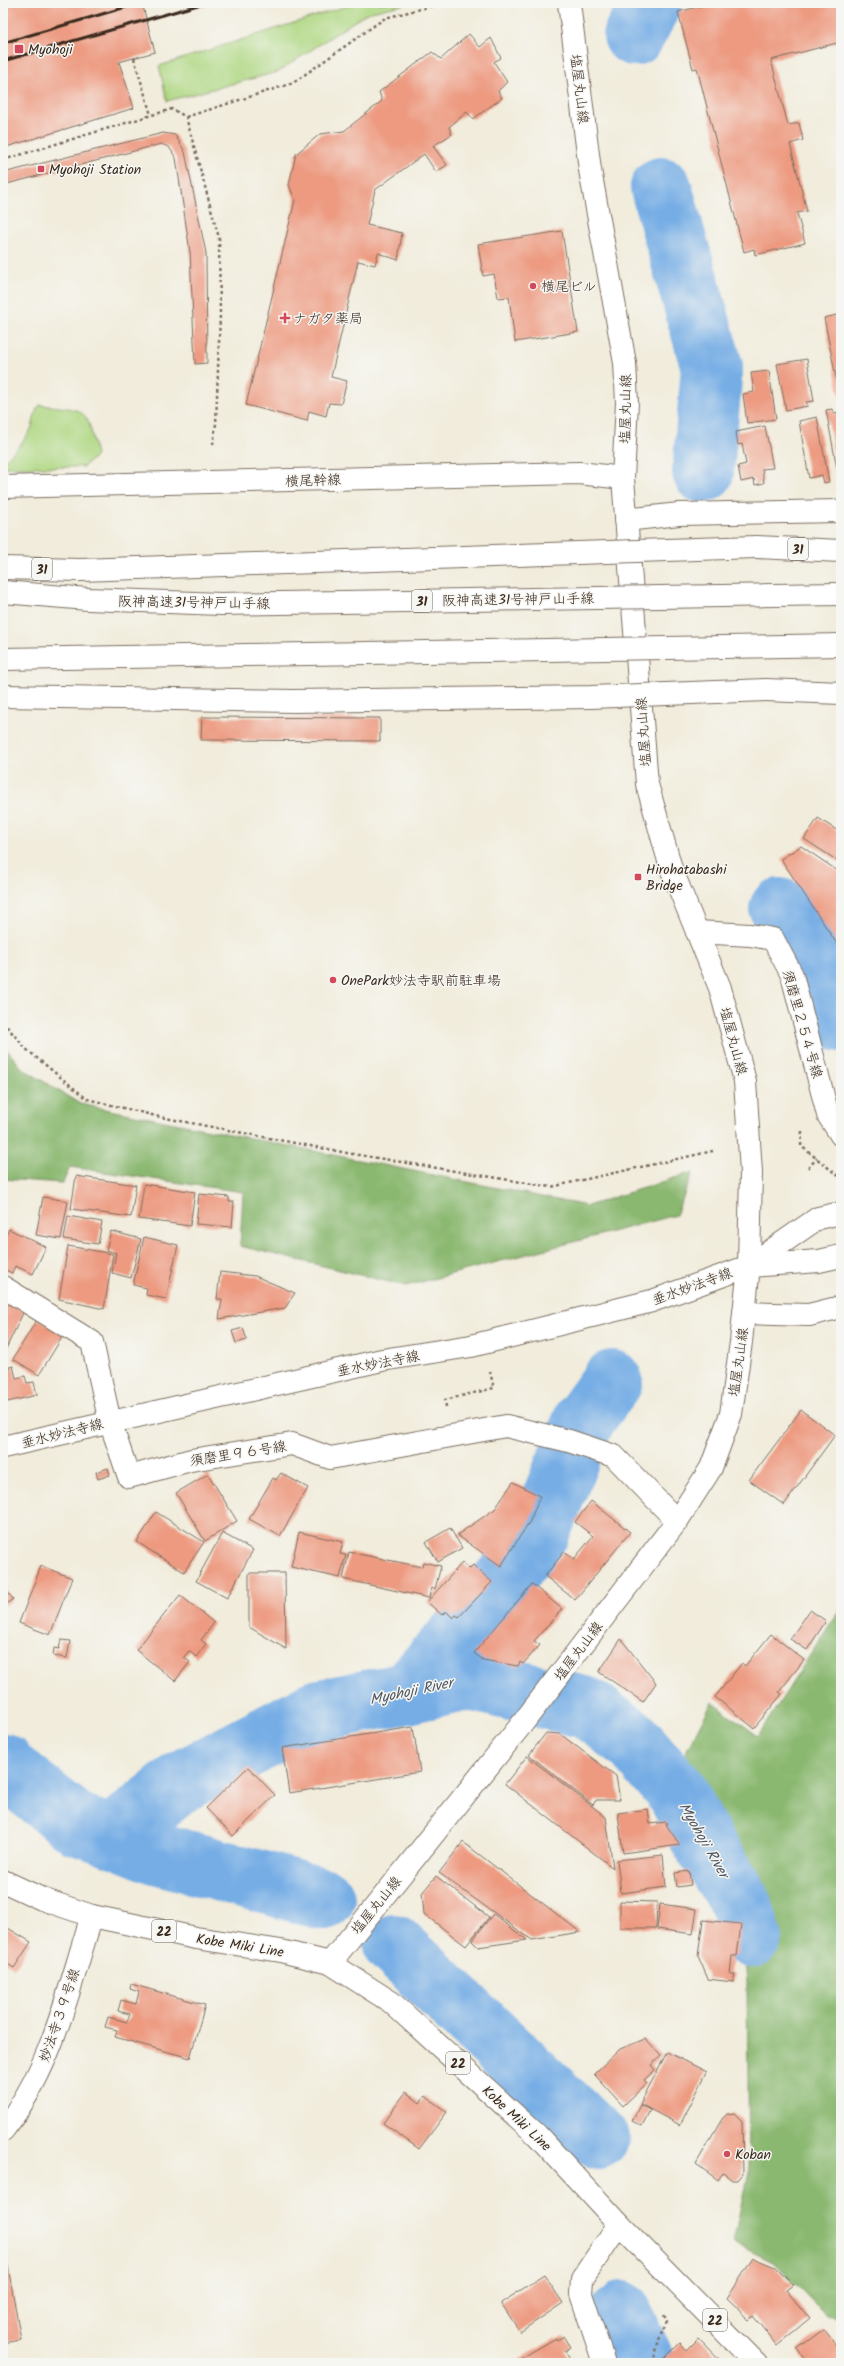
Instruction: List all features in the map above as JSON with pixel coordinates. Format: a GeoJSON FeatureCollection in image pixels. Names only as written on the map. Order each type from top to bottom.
{"type":"FeatureCollection","features":[{"type":"Feature","properties":{"kind":"main road","name":"塩屋丸山線"},"geometry":{"type":"LineString","coordinates":[[330,1963],[574,1657],[677,1521],[711,1468],[731,1414],[744,1313],[749,1266],[751,1172],[745,1081],[720,988],[671,868],[647,784],[623,478],[627,403],[625,363],[590,170],[569,3]]}},
{"type":"Feature","properties":{"kind":"main road","name":"横尾幹線"},"geometry":{"type":"LineString","coordinates":[[3,487],[579,473],[623,478]]}},
{"type":"Feature","properties":{"kind":"main road"},"geometry":{"type":"LineString","coordinates":[[626,520],[679,514],[841,511]]}},
{"type":"Feature","properties":{"kind":"main road","name":"31"},"geometry":{"type":"LineString","coordinates":[[3,568],[80,570],[756,548],[841,551]]}},
{"type":"Feature","properties":{"kind":"main road","name":"阪神高速31号神戸山手線"},"geometry":{"type":"LineString","coordinates":[[3,592],[88,600],[221,604],[841,594]]}},
{"type":"Feature","properties":{"kind":"main road"},"geometry":{"type":"LineString","coordinates":[[3,659],[841,645]]}},
{"type":"Feature","properties":{"kind":"main road"},"geometry":{"type":"LineString","coordinates":[[3,696],[294,701],[591,697],[766,690],[841,692]]}},
{"type":"Feature","properties":{"kind":"main road","name":"須磨里２５４号線"},"geometry":{"type":"LineString","coordinates":[[697,932],[750,935],[773,939],[792,975],[828,1115],[841,1135]]}},
{"type":"Feature","properties":{"kind":"main road","name":"垂水妙法寺線"},"geometry":{"type":"LineString","coordinates":[[3,1448],[382,1360],[494,1340],[660,1299],[749,1266],[818,1218],[841,1212]]}},
{"type":"Feature","properties":{"kind":"main road","name":"垂水妙法寺線"},"geometry":{"type":"LineString","coordinates":[[749,1266],[819,1261],[841,1256]]}},
{"type":"Feature","properties":{"kind":"main road","name":"須磨里９６号線"},"geometry":{"type":"LineString","coordinates":[[3,1287],[92,1342],[110,1422],[129,1477],[191,1460],[292,1444],[330,1458],[506,1426],[569,1441],[614,1456],[677,1521]]}},
{"type":"Feature","properties":{"kind":"main road"},"geometry":{"type":"LineString","coordinates":[[744,1313],[809,1316],[841,1307]]}},
{"type":"Feature","properties":{"kind":"main road","name":"Kobe Miki Line"},"geometry":{"type":"LineString","coordinates":[[3,1882],[42,1899],[92,1916],[196,1938],[281,1950],[330,1963],[391,2002],[537,2135],[619,2224],[756,2363]]}},
{"type":"Feature","properties":{"kind":"main road","name":"妙法寺３９号線"},"geometry":{"type":"LineString","coordinates":[[3,2130],[27,2094],[49,2052],[92,1916]]}},
{"type":"Feature","properties":{"kind":"main road"},"geometry":{"type":"LineString","coordinates":[[604,2363],[581,2294],[582,2279],[619,2224]]}},
{"type":"Feature","properties":{"kind":"path"},"geometry":{"type":"LineString","coordinates":[[186,117],[293,83],[385,18],[444,3]]}},
{"type":"Feature","properties":{"kind":"path"},"geometry":{"type":"LineString","coordinates":[[134,58],[151,115]]}},
{"type":"Feature","properties":{"kind":"path"},"geometry":{"type":"LineString","coordinates":[[3,160],[172,109],[186,117],[219,238],[220,314],[216,424],[213,444]]}},
{"type":"Feature","properties":{"kind":"path"},"geometry":{"type":"LineString","coordinates":[[3,1022],[26,1049],[88,1099],[160,1117],[347,1153],[551,1187],[713,1151]]}},
{"type":"Feature","properties":{"kind":"path"},"geometry":{"type":"LineString","coordinates":[[808,1168],[817,1158]]}},
{"type":"Feature","properties":{"kind":"path"},"geometry":{"type":"LineString","coordinates":[[653,2363],[667,2321],[661,2309]]}},
{"type":"Feature","properties":{"kind":"green space"},"geometry":{"type":"Polygon","coordinates":[[[356,3],[410,3],[367,13],[278,72],[167,101],[159,66],[356,3]]]}},
{"type":"Feature","properties":{"kind":"green space"},"geometry":{"type":"Polygon","coordinates":[[[40,405],[68,408],[77,410],[83,414],[90,428],[96,456],[83,467],[3,467],[3,461],[25,438],[31,429],[36,411],[40,405]]]}},
{"type":"Feature","properties":{"kind":"green space"},"geometry":{"type":"Polygon","coordinates":[[[3,1045],[22,1068],[80,1104],[587,1206],[693,1172],[676,1215],[406,1286],[240,1246],[243,1192],[70,1167],[63,1183],[3,1179],[3,1045]]]}},
{"type":"Feature","properties":{"kind":"green space"},"geometry":{"type":"Polygon","coordinates":[[[841,1607],[841,2319],[827,2316],[775,2263],[734,2243],[749,2172],[747,1983],[742,1918],[660,1801],[712,1702],[758,1736],[841,1607]]]}},
{"type":"Feature","properties":{"kind":"building"},"geometry":{"type":"Polygon","coordinates":[[[3,3],[142,3],[155,52],[119,62],[134,108],[3,148],[3,3]]]}},
{"type":"Feature","properties":{"kind":"building"},"geometry":{"type":"Polygon","coordinates":[[[713,3],[841,3],[841,42],[771,60],[788,125],[799,123],[803,140],[790,144],[807,211],[797,213],[805,243],[755,255],[754,249],[744,252],[697,68],[693,69],[678,12],[713,3]]]}},
{"type":"Feature","properties":{"kind":"building"},"geometry":{"type":"Polygon","coordinates":[[[469,34],[480,47],[491,38],[501,58],[494,62],[507,82],[498,91],[502,98],[473,119],[467,112],[449,127],[452,134],[433,146],[447,165],[436,172],[424,154],[375,190],[367,225],[402,233],[398,260],[378,253],[375,265],[358,261],[331,377],[347,381],[341,404],[329,403],[326,416],[309,411],[307,421],[246,405],[295,200],[289,185],[296,154],[320,134],[344,131],[382,101],[379,92],[432,52],[441,59],[469,34]]]}},
{"type":"Feature","properties":{"kind":"building"},"geometry":{"type":"Polygon","coordinates":[[[163,133],[175,135],[185,152],[206,253],[207,363],[195,364],[190,252],[176,158],[169,147],[161,144],[3,185],[3,173],[163,133]]]}},
{"type":"Feature","properties":{"kind":"building","name":"横尾ビル"},"geometry":{"type":"Polygon","coordinates":[[[562,231],[578,332],[515,342],[509,297],[498,298],[494,274],[483,276],[478,244],[562,231]]]}},
{"type":"Feature","properties":{"kind":"building"},"geometry":{"type":"Polygon","coordinates":[[[841,314],[841,397],[840,397],[824,318],[841,314]]]}},
{"type":"Feature","properties":{"kind":"building"},"geometry":{"type":"Polygon","coordinates":[[[807,359],[814,401],[806,402],[808,406],[786,410],[777,364],[807,359]]]}},
{"type":"Feature","properties":{"kind":"building"},"geometry":{"type":"Polygon","coordinates":[[[769,371],[776,419],[747,423],[743,394],[754,392],[751,373],[769,371]]]}},
{"type":"Feature","properties":{"kind":"building"},"geometry":{"type":"Polygon","coordinates":[[[832,409],[833,413],[841,412],[839,479],[826,410],[832,409]]]}},
{"type":"Feature","properties":{"kind":"building"},"geometry":{"type":"Polygon","coordinates":[[[817,417],[829,482],[824,483],[822,475],[809,478],[799,421],[817,417]]]}},
{"type":"Feature","properties":{"kind":"building"},"geometry":{"type":"Polygon","coordinates":[[[765,426],[773,468],[762,469],[764,483],[755,485],[754,479],[741,482],[738,466],[746,464],[742,444],[738,445],[736,432],[765,426]]]}},
{"type":"Feature","properties":{"kind":"building"},"geometry":{"type":"Polygon","coordinates":[[[202,717],[380,718],[380,741],[201,740],[202,717]]]}},
{"type":"Feature","properties":{"kind":"building"},"geometry":{"type":"Polygon","coordinates":[[[818,818],[841,833],[841,863],[804,839],[818,818]]]}},
{"type":"Feature","properties":{"kind":"building"},"geometry":{"type":"Polygon","coordinates":[[[801,846],[841,873],[841,950],[781,859],[801,846]]]}},
{"type":"Feature","properties":{"kind":"building"},"geometry":{"type":"Polygon","coordinates":[[[76,1176],[136,1185],[131,1217],[71,1209],[76,1176]]]}},
{"type":"Feature","properties":{"kind":"building"},"geometry":{"type":"Polygon","coordinates":[[[144,1184],[195,1192],[190,1226],[139,1219],[144,1184]]]}},
{"type":"Feature","properties":{"kind":"building"},"geometry":{"type":"Polygon","coordinates":[[[199,1194],[229,1197],[229,1202],[234,1202],[232,1227],[196,1224],[199,1194]]]}},
{"type":"Feature","properties":{"kind":"building"},"geometry":{"type":"Polygon","coordinates":[[[43,1197],[68,1201],[61,1239],[36,1235],[43,1197]]]}},
{"type":"Feature","properties":{"kind":"building"},"geometry":{"type":"Polygon","coordinates":[[[68,1216],[102,1222],[98,1244],[64,1239],[68,1216]]]}},
{"type":"Feature","properties":{"kind":"building"},"geometry":{"type":"Polygon","coordinates":[[[9,1229],[46,1247],[33,1274],[15,1266],[12,1273],[3,1269],[3,1242],[9,1229]]]}},
{"type":"Feature","properties":{"kind":"building"},"geometry":{"type":"Polygon","coordinates":[[[111,1231],[141,1239],[131,1278],[112,1273],[116,1253],[106,1250],[111,1231]]]}},
{"type":"Feature","properties":{"kind":"building"},"geometry":{"type":"Polygon","coordinates":[[[144,1237],[178,1245],[166,1299],[146,1295],[147,1288],[133,1285],[144,1237]]]}},
{"type":"Feature","properties":{"kind":"building"},"geometry":{"type":"Polygon","coordinates":[[[68,1246],[113,1254],[104,1309],[59,1299],[68,1246]]]}},
{"type":"Feature","properties":{"kind":"building"},"geometry":{"type":"Polygon","coordinates":[[[220,1272],[255,1276],[295,1293],[285,1308],[219,1319],[222,1299],[217,1299],[220,1272]]]}},
{"type":"Feature","properties":{"kind":"building"},"geometry":{"type":"Polygon","coordinates":[[[3,1301],[24,1311],[3,1355],[3,1301]]]}},
{"type":"Feature","properties":{"kind":"building"},"geometry":{"type":"Polygon","coordinates":[[[38,1318],[64,1334],[39,1375],[13,1359],[38,1318]]]}},
{"type":"Feature","properties":{"kind":"building"},"geometry":{"type":"Polygon","coordinates":[[[243,1328],[247,1340],[236,1343],[232,1331],[243,1328]]]}},
{"type":"Feature","properties":{"kind":"building"},"geometry":{"type":"Polygon","coordinates":[[[4,1360],[6,1368],[13,1366],[16,1378],[25,1376],[27,1383],[34,1382],[37,1395],[3,1403],[4,1360]]]}},
{"type":"Feature","properties":{"kind":"building"},"geometry":{"type":"Polygon","coordinates":[[[801,1410],[835,1435],[784,1505],[749,1480],[801,1410]]]}},
{"type":"Feature","properties":{"kind":"building"},"geometry":{"type":"Polygon","coordinates":[[[108,1468],[110,1475],[98,1479],[96,1472],[108,1468]]]}},
{"type":"Feature","properties":{"kind":"building"},"geometry":{"type":"Polygon","coordinates":[[[281,1473],[308,1488],[280,1536],[249,1519],[273,1478],[276,1480],[281,1473]]]}},
{"type":"Feature","properties":{"kind":"building"},"geometry":{"type":"Polygon","coordinates":[[[208,1474],[237,1521],[205,1541],[176,1493],[208,1474]]]}},
{"type":"Feature","properties":{"kind":"building"},"geometry":{"type":"Polygon","coordinates":[[[513,1482],[540,1496],[530,1521],[501,1566],[457,1535],[495,1509],[513,1482]]]}},
{"type":"Feature","properties":{"kind":"building"},"geometry":{"type":"Polygon","coordinates":[[[591,1501],[630,1532],[575,1600],[545,1576],[564,1552],[574,1559],[593,1536],[575,1522],[591,1501]]]}},
{"type":"Feature","properties":{"kind":"building"},"geometry":{"type":"Polygon","coordinates":[[[156,1512],[204,1542],[184,1572],[137,1542],[156,1512]]]}},
{"type":"Feature","properties":{"kind":"building"},"geometry":{"type":"Polygon","coordinates":[[[450,1528],[462,1548],[438,1562],[426,1542],[450,1528]]]}},
{"type":"Feature","properties":{"kind":"building"},"geometry":{"type":"Polygon","coordinates":[[[299,1532],[343,1542],[340,1554],[346,1555],[340,1578],[291,1567],[299,1532]]]}},
{"type":"Feature","properties":{"kind":"building"},"geometry":{"type":"Polygon","coordinates":[[[222,1533],[253,1550],[227,1598],[196,1581],[222,1533]]]}},
{"type":"Feature","properties":{"kind":"building"},"geometry":{"type":"Polygon","coordinates":[[[349,1552],[422,1567],[423,1562],[441,1566],[435,1589],[431,1588],[429,1598],[343,1579],[349,1552]]]}},
{"type":"Feature","properties":{"kind":"building"},"geometry":{"type":"Polygon","coordinates":[[[462,1563],[469,1569],[473,1565],[492,1582],[459,1617],[456,1615],[453,1618],[446,1611],[442,1615],[427,1602],[462,1563]]]}},
{"type":"Feature","properties":{"kind":"building"},"geometry":{"type":"Polygon","coordinates":[[[41,1566],[72,1578],[50,1635],[19,1623],[41,1566]]]}},
{"type":"Feature","properties":{"kind":"building"},"geometry":{"type":"Polygon","coordinates":[[[249,1573],[285,1573],[286,1649],[249,1627],[249,1573]]]}},
{"type":"Feature","properties":{"kind":"building"},"geometry":{"type":"Polygon","coordinates":[[[532,1584],[562,1609],[534,1641],[540,1645],[523,1664],[520,1662],[518,1666],[483,1660],[474,1653],[532,1584]]]}},
{"type":"Feature","properties":{"kind":"building"},"geometry":{"type":"Polygon","coordinates":[[[3,1587],[13,1599],[3,1607],[3,1587]]]}},
{"type":"Feature","properties":{"kind":"building"},"geometry":{"type":"Polygon","coordinates":[[[180,1595],[214,1623],[201,1640],[206,1644],[196,1657],[189,1651],[184,1657],[190,1662],[175,1681],[136,1650],[180,1595]]]}},
{"type":"Feature","properties":{"kind":"building"},"geometry":{"type":"Polygon","coordinates":[[[810,1610],[826,1621],[807,1650],[790,1639],[810,1610]]]}},
{"type":"Feature","properties":{"kind":"building"},"geometry":{"type":"Polygon","coordinates":[[[771,1634],[804,1660],[779,1692],[782,1694],[754,1728],[715,1697],[742,1663],[745,1666],[771,1634]]]}},
{"type":"Feature","properties":{"kind":"building"},"geometry":{"type":"Polygon","coordinates":[[[621,1639],[656,1683],[643,1702],[599,1672],[621,1639]]]}},
{"type":"Feature","properties":{"kind":"building"},"geometry":{"type":"Polygon","coordinates":[[[61,1640],[70,1641],[67,1658],[53,1656],[54,1648],[59,1649],[61,1640]]]}},
{"type":"Feature","properties":{"kind":"building"},"geometry":{"type":"Polygon","coordinates":[[[413,1727],[420,1772],[289,1793],[282,1748],[413,1727]]]}},
{"type":"Feature","properties":{"kind":"building"},"geometry":{"type":"Polygon","coordinates":[[[546,1733],[560,1734],[616,1776],[620,1800],[596,1800],[593,1805],[529,1755],[546,1733]]]}},
{"type":"Feature","properties":{"kind":"building"},"geometry":{"type":"Polygon","coordinates":[[[527,1756],[606,1817],[613,1868],[505,1784],[527,1756]]]}},
{"type":"Feature","properties":{"kind":"building"},"geometry":{"type":"Polygon","coordinates":[[[248,1767],[275,1795],[233,1836],[206,1808],[248,1767]]]}},
{"type":"Feature","properties":{"kind":"building"},"geometry":{"type":"Polygon","coordinates":[[[648,1809],[650,1824],[666,1822],[667,1826],[680,1845],[623,1853],[618,1813],[648,1809]]]}},
{"type":"Feature","properties":{"kind":"building"},"geometry":{"type":"Polygon","coordinates":[[[463,1842],[580,1932],[532,1940],[439,1873],[463,1842]]]}},
{"type":"Feature","properties":{"kind":"building"},"geometry":{"type":"Polygon","coordinates":[[[663,1855],[666,1887],[621,1893],[617,1860],[663,1855]]]}},
{"type":"Feature","properties":{"kind":"building"},"geometry":{"type":"Polygon","coordinates":[[[689,1871],[691,1885],[677,1887],[675,1873],[689,1871]]]}},
{"type":"Feature","properties":{"kind":"building"},"geometry":{"type":"Polygon","coordinates":[[[436,1876],[489,1917],[466,1946],[424,1914],[422,1893],[436,1876]]]}},
{"type":"Feature","properties":{"kind":"building"},"geometry":{"type":"Polygon","coordinates":[[[620,1901],[657,1902],[656,1928],[620,1928],[620,1901]]]}},
{"type":"Feature","properties":{"kind":"building"},"geometry":{"type":"Polygon","coordinates":[[[660,1904],[697,1909],[693,1934],[657,1929],[660,1904]]]}},
{"type":"Feature","properties":{"kind":"building"},"geometry":{"type":"Polygon","coordinates":[[[493,1914],[527,1940],[478,1947],[472,1941],[493,1914]]]}},
{"type":"Feature","properties":{"kind":"building"},"geometry":{"type":"Polygon","coordinates":[[[703,1920],[741,1924],[737,1956],[732,1956],[730,1974],[735,1974],[733,1982],[708,1979],[698,1956],[703,1920]]]}},
{"type":"Feature","properties":{"kind":"building"},"geometry":{"type":"Polygon","coordinates":[[[3,1925],[31,1942],[14,1968],[3,1961],[3,1925]]]}},
{"type":"Feature","properties":{"kind":"building"},"geometry":{"type":"Polygon","coordinates":[[[131,1984],[205,2005],[190,2058],[115,2037],[117,2030],[105,2027],[108,2017],[127,2022],[130,2014],[118,2011],[121,2000],[136,2004],[139,1992],[130,1989],[131,1984]]]}},
{"type":"Feature","properties":{"kind":"building"},"geometry":{"type":"Polygon","coordinates":[[[645,2039],[661,2056],[651,2065],[655,2070],[644,2080],[647,2083],[623,2106],[594,2074],[620,2049],[645,2039]]]}},
{"type":"Feature","properties":{"kind":"building"},"geometry":{"type":"Polygon","coordinates":[[[667,2052],[707,2072],[680,2125],[640,2104],[667,2052]]]}},
{"type":"Feature","properties":{"kind":"building"},"geometry":{"type":"Polygon","coordinates":[[[406,2092],[420,2103],[425,2096],[447,2112],[419,2149],[383,2123],[406,2092]]]}},
{"type":"Feature","properties":{"kind":"building"},"geometry":{"type":"Polygon","coordinates":[[[640,2105],[650,2110],[642,2126],[632,2121],[640,2105]]]}},
{"type":"Feature","properties":{"kind":"building"},"geometry":{"type":"Polygon","coordinates":[[[734,2113],[742,2121],[743,2174],[738,2180],[732,2180],[723,2173],[718,2180],[696,2164],[722,2119],[727,2114],[734,2113]]]}},
{"type":"Feature","properties":{"kind":"building"},"geometry":{"type":"Polygon","coordinates":[[[6,2255],[21,2340],[3,2343],[3,2256],[6,2255]]]}},
{"type":"Feature","properties":{"kind":"building"},"geometry":{"type":"Polygon","coordinates":[[[753,2258],[775,2267],[793,2285],[786,2290],[810,2319],[777,2346],[753,2316],[749,2320],[727,2299],[753,2258]]]}},
{"type":"Feature","properties":{"kind":"building"},"geometry":{"type":"Polygon","coordinates":[[[544,2275],[563,2303],[520,2332],[501,2303],[544,2275]]]}},
{"type":"Feature","properties":{"kind":"building"},"geometry":{"type":"Polygon","coordinates":[[[824,2329],[836,2345],[841,2341],[841,2363],[807,2363],[797,2349],[824,2329]]]}},
{"type":"Feature","properties":{"kind":"building"},"geometry":{"type":"Polygon","coordinates":[[[564,2336],[571,2347],[565,2351],[572,2363],[513,2363],[556,2338],[557,2340],[564,2336]]]}},
{"type":"Feature","properties":{"kind":"building"},"geometry":{"type":"Polygon","coordinates":[[[699,2338],[723,2363],[668,2363],[664,2359],[680,2343],[687,2350],[699,2338]]]}},
{"type":"Feature","properties":{"kind":"waterway"},"geometry":{"type":"LineString","coordinates":[[634,35],[651,3]]}},
{"type":"Feature","properties":{"kind":"waterway"},"geometry":{"type":"LineString","coordinates":[[661,188],[712,367],[703,472]]}},
{"type":"Feature","properties":{"kind":"waterway"},"geometry":{"type":"LineString","coordinates":[[780,909],[831,987],[841,1021]]}},
{"type":"Feature","properties":{"kind":"waterway"},"geometry":{"type":"LineString","coordinates":[[407,1693],[483,1609],[540,1530],[584,1420],[612,1381]]}},
{"type":"Feature","properties":{"kind":"waterway","name":"Myohoji River"},"geometry":{"type":"LineString","coordinates":[[3,1764],[9,1771],[78,1825],[113,1836],[181,1782],[316,1711],[407,1693],[466,1679],[587,1708],[633,1741],[678,1794],[700,1837],[740,1901],[751,1937]]}},
{"type":"Feature","properties":{"kind":"waterway"},"geometry":{"type":"LineString","coordinates":[[113,1836],[153,1852],[324,1899]]}},
{"type":"Feature","properties":{"kind":"waterway"},"geometry":{"type":"LineString","coordinates":[[394,1945],[598,2138]]}},
{"type":"Feature","properties":{"kind":"waterway","name":"Myohoji River"},"geometry":{"type":"LineString","coordinates":[[622,2312],[644,2363]]}},
{"type":"Feature","properties":{"kind":"railway"},"geometry":{"type":"LineString","coordinates":[[3,43],[140,3]]}},
{"type":"Feature","properties":{"kind":"railway"},"geometry":{"type":"LineString","coordinates":[[3,61],[205,3]]}},
{"type":"Feature","properties":{"kind":"place","name":"Myohoji"},"geometry":{"type":"Point","coordinates":[19,49]}},
{"type":"Feature","properties":{"kind":"place","name":"Myohoji Station"},"geometry":{"type":"Point","coordinates":[41,169]}},
{"type":"Feature","properties":{"kind":"place","name":"横尾ビル"},"geometry":{"type":"Point","coordinates":[533,286]}},
{"type":"Feature","properties":{"kind":"place","name":"ナガタ薬局"},"geometry":{"type":"Point","coordinates":[285,318]}},
{"type":"Feature","properties":{"kind":"place","name":"Hirohatabashi Bridge"},"geometry":{"type":"Point","coordinates":[638,877]}},
{"type":"Feature","properties":{"kind":"place","name":"OnePark妙法寺駅前駐車場"},"geometry":{"type":"Point","coordinates":[333,980]}},
{"type":"Feature","properties":{"kind":"place","name":"Koban"},"geometry":{"type":"Point","coordinates":[727,2154]}}]}
